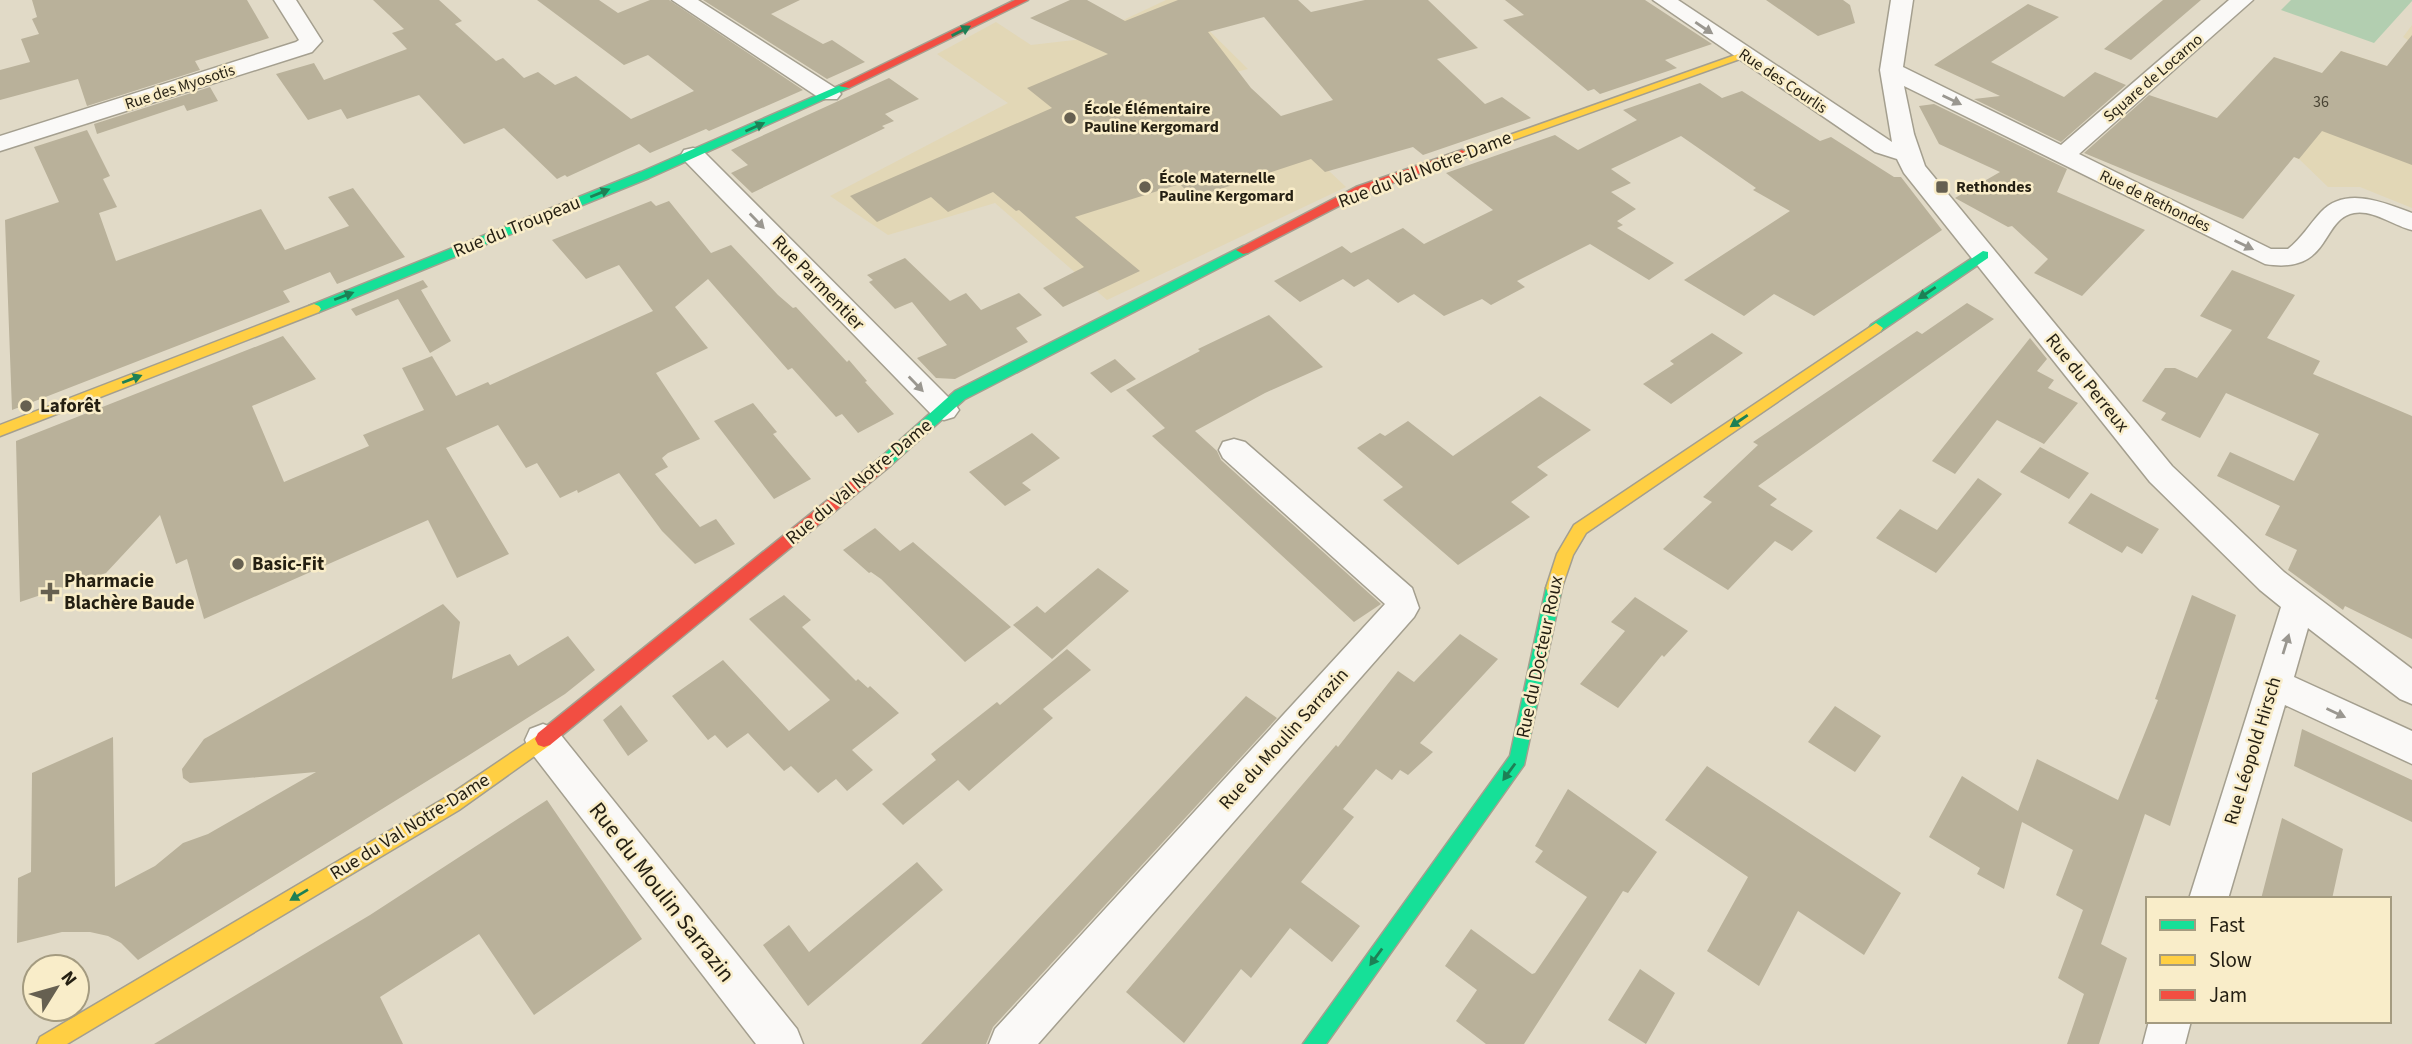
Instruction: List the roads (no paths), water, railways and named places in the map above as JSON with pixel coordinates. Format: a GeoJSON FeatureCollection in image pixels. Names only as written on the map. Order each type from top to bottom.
{"type":"FeatureCollection","features":[{"type":"Feature","properties":{"kind":"street","name":"Rue des Myosotis"},"geometry":{"type":"LineString","coordinates":[[0,144],[303,47],[311,41],[285,0]]}},
{"type":"Feature","properties":{"kind":"street"},"geometry":{"type":"LineString","coordinates":[[683,0],[829,94]]}},
{"type":"Feature","properties":{"kind":"street","name":"Rue du Troupeau"},"geometry":{"type":"LineString","coordinates":[[0,430],[501,234],[692,155],[829,94],[1023,0]]}},
{"type":"Feature","properties":{"kind":"street","name":"Rue des Courlis"},"geometry":{"type":"LineString","coordinates":[[1664,0],[1884,147],[1907,154]]}},
{"type":"Feature","properties":{"kind":"street","name":"Rue du Perreux"},"geometry":{"type":"LineString","coordinates":[[1902,0],[1903,12],[1891,70],[1907,154],[1913,168],[2161,474],[2222,537],[2299,603],[2412,689]]}},
{"type":"Feature","properties":{"kind":"street","name":"Square de Locarno"},"geometry":{"type":"LineString","coordinates":[[2064,155],[2242,0]]}},
{"type":"Feature","properties":{"kind":"street","name":"Rue du Val Notre-Dame"},"geometry":{"type":"LineString","coordinates":[[47,1044],[452,804],[543,740],[878,468],[960,395],[1360,190],[1745,55]]}},
{"type":"Feature","properties":{"kind":"street","name":"Rue de Rethondes"},"geometry":{"type":"LineString","coordinates":[[1891,70],[2265,256],[2286,259],[2300,254],[2339,208],[2352,205],[2371,207],[2412,222]]}},
{"type":"Feature","properties":{"kind":"street","name":"Rue Parmentier"},"geometry":{"type":"LineString","coordinates":[[692,155],[944,410]]}},
{"type":"Feature","properties":{"kind":"street","name":"Rue du Docteur Roux"},"geometry":{"type":"LineString","coordinates":[[1313,1044],[1518,759],[1555,581],[1564,554],[1580,529],[1983,255]]}},
{"type":"Feature","properties":{"kind":"street","name":"Rue du Moulin Sarrazin"},"geometry":{"type":"LineString","coordinates":[[1010,1044],[1402,608],[1400,597],[1234,450]]}},
{"type":"Feature","properties":{"kind":"street","name":"Rue Léopold Hirsch"},"geometry":{"type":"LineString","coordinates":[[2209,897],[2299,603]]}},
{"type":"Feature","properties":{"kind":"street"},"geometry":{"type":"LineString","coordinates":[[2274,684],[2412,748]]}},
{"type":"Feature","properties":{"kind":"street","name":"Rue du Moulin Sarrazin"},"geometry":{"type":"LineString","coordinates":[[543,740],[782,1044]]}},
{"type":"Feature","properties":{"kind":"street"},"geometry":{"type":"LineString","coordinates":[[2164,1044],[2170,1023]]}},
{"type":"Feature","properties":{"kind":"place","name":"École Élémentaire Pauline Kergomard"},"geometry":{"type":"Point","coordinates":[1070,118]}},
{"type":"Feature","properties":{"kind":"place","name":"École Maternelle Pauline Kergomard"},"geometry":{"type":"Point","coordinates":[1145,187]}},
{"type":"Feature","properties":{"kind":"place","name":"Rethondes"},"geometry":{"type":"Point","coordinates":[1942,187]}},
{"type":"Feature","properties":{"kind":"place","name":"Laforêt"},"geometry":{"type":"Point","coordinates":[26,406]}},
{"type":"Feature","properties":{"kind":"place","name":"Basic-Fit"},"geometry":{"type":"Point","coordinates":[238,564]}},
{"type":"Feature","properties":{"kind":"place","name":"Pharmacie Blachère Baude"},"geometry":{"type":"Point","coordinates":[50,592]}}]}
